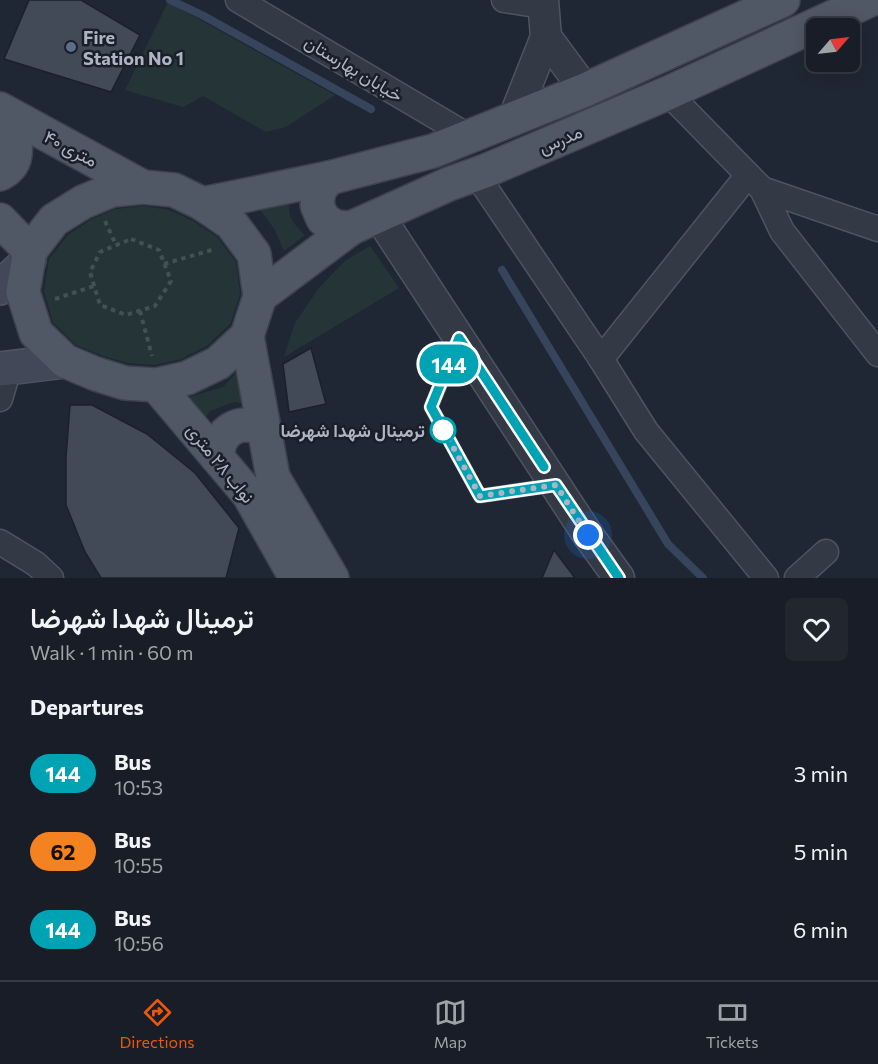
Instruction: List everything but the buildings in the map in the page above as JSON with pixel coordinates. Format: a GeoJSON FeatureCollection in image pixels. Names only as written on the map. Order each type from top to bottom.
{"type":"FeatureCollection","features":[{"type":"Feature","properties":{"kind":"main road","name":"مدرس"},"geometry":{"type":"LineString","coordinates":[[203,204],[329,178],[433,150],[585,90],[783,0]]}},
{"type":"Feature","properties":{"kind":"main road","name":"مدرس"},"geometry":{"type":"LineString","coordinates":[[260,296],[365,222],[869,7]]}},
{"type":"Feature","properties":{"kind":"main road"},"geometry":{"type":"LineString","coordinates":[[0,174],[7,171],[16,158],[16,139],[2,111]]}},
{"type":"Feature","properties":{"kind":"main road","name":"۴۰ متری"},"geometry":{"type":"LineString","coordinates":[[2,111],[143,187]]}},
{"type":"Feature","properties":{"kind":"main road"},"geometry":{"type":"LineString","coordinates":[[329,178],[319,190],[317,205],[323,219],[336,227],[365,222]]}},
{"type":"Feature","properties":{"kind":"main road"},"geometry":{"type":"LineString","coordinates":[[0,288],[30,255],[54,220],[83,202],[112,190],[143,187],[174,190],[203,204],[231,223],[254,254],[260,296],[247,336],[218,363],[187,378],[156,385],[124,383],[65,361],[36,333],[23,292],[30,255]]}},
{"type":"Feature","properties":{"kind":"main road"},"geometry":{"type":"LineString","coordinates":[[0,219],[30,255]]}},
{"type":"Feature","properties":{"kind":"main road","name":"نواب ۲۸ متری"},"geometry":{"type":"LineString","coordinates":[[247,336],[273,477],[332,578]]}},
{"type":"Feature","properties":{"kind":"main road"},"geometry":{"type":"LineString","coordinates":[[3,379],[65,361]]}},
{"type":"Feature","properties":{"kind":"main road","name":"نواب ۲۸ متری"},"geometry":{"type":"LineString","coordinates":[[156,385],[249,495],[296,578]]}},
{"type":"Feature","properties":{"kind":"main road"},"geometry":{"type":"LineString","coordinates":[[217,457],[221,438],[228,431],[245,424],[264,429]]}},
{"type":"Feature","properties":{"kind":"street","name":"خیابان بهارستان"},"geometry":{"type":"LineString","coordinates":[[238,0],[470,136]]}},
{"type":"Feature","properties":{"kind":"street"},"geometry":{"type":"LineString","coordinates":[[504,0],[543,3],[546,37],[513,120]]}},
{"type":"Feature","properties":{"kind":"street"},"geometry":{"type":"LineString","coordinates":[[546,37],[585,90]]}},
{"type":"Feature","properties":{"kind":"street"},"geometry":{"type":"LineString","coordinates":[[668,93],[755,182],[782,231],[878,354]]}},
{"type":"Feature","properties":{"kind":"street"},"geometry":{"type":"LineString","coordinates":[[476,174],[601,358],[646,431],[766,578]]}},
{"type":"Feature","properties":{"kind":"street"},"geometry":{"type":"LineString","coordinates":[[755,182],[878,229]]}},
{"type":"Feature","properties":{"kind":"street"},"geometry":{"type":"LineString","coordinates":[[601,358],[755,182]]}},
{"type":"Feature","properties":{"kind":"street"},"geometry":{"type":"LineString","coordinates":[[365,222],[459,338],[619,578]]}},
{"type":"Feature","properties":{"kind":"street"},"geometry":{"type":"LineString","coordinates":[[0,542],[36,564],[51,578]]}},
{"type":"Feature","properties":{"kind":"street"},"geometry":{"type":"LineString","coordinates":[[797,578],[826,552]]}},
{"type":"Feature","properties":{"kind":"lane"},"geometry":{"type":"LineString","coordinates":[[459,338],[431,407],[480,496],[556,485]]}},
{"type":"Feature","properties":{"kind":"path"},"geometry":{"type":"LineString","coordinates":[[131,239],[159,250],[164,264],[171,280],[154,306],[126,315],[100,305],[90,272],[100,252],[131,239]]}},
{"type":"Feature","properties":{"kind":"path"},"geometry":{"type":"LineString","coordinates":[[164,264],[244,240]]}},
{"type":"Feature","properties":{"kind":"path"},"geometry":{"type":"LineString","coordinates":[[29,311],[47,302],[94,286]]}},
{"type":"Feature","properties":{"kind":"path"},"geometry":{"type":"LineString","coordinates":[[140,311],[154,365],[156,385]]}},
{"type":"Feature","properties":{"kind":"shaded area"},"geometry":{"type":"Polygon","coordinates":[[[168,2],[335,95],[286,127],[266,132],[203,96],[183,107],[125,90],[168,2]]]}},
{"type":"Feature","properties":{"kind":"shaded area"},"geometry":{"type":"Polygon","coordinates":[[[290,194],[291,217],[305,235],[284,251],[275,230],[254,201],[290,194]]]}},
{"type":"Feature","properties":{"kind":"shaded area"},"geometry":{"type":"Polygon","coordinates":[[[143,206],[169,210],[193,221],[217,237],[236,262],[240,294],[230,324],[207,346],[181,359],[154,365],[128,363],[76,345],[53,322],[44,291],[49,259],[68,235],[92,219],[116,209],[143,206]]]}},
{"type":"Feature","properties":{"kind":"shaded area"},"geometry":{"type":"Polygon","coordinates":[[[370,246],[399,288],[284,357],[295,323],[319,288],[345,261],[370,246]]]}},
{"type":"Feature","properties":{"kind":"shaded area"},"geometry":{"type":"Polygon","coordinates":[[[240,369],[250,404],[234,402],[210,411],[201,424],[183,399],[223,387],[240,369]]]}},
{"type":"Feature","properties":{"kind":"waterway"},"geometry":{"type":"LineString","coordinates":[[170,0],[202,15],[371,109]]}},
{"type":"Feature","properties":{"kind":"waterway"},"geometry":{"type":"LineString","coordinates":[[502,270],[668,544],[703,578]]}},
{"type":"Feature","properties":{"kind":"bus line","name":"144"},"geometry":{"type":"LineString","coordinates":[[544,467],[459,338],[431,407],[480,496],[556,485],[619,578]]}},
{"type":"Feature","properties":{"kind":"place","name":"Fire Station No 1"},"geometry":{"type":"Point","coordinates":[71,47]}},
{"type":"Feature","properties":{"kind":"place","name":"ترمینال شهدا شهرضا"},"geometry":{"type":"Point","coordinates":[443,430]}},
{"type":"Feature","properties":{"kind":"route"},"geometry":{"type":"LineString","coordinates":[[443,430],[441,425],[480,496],[556,485],[588,535]]}}]}
